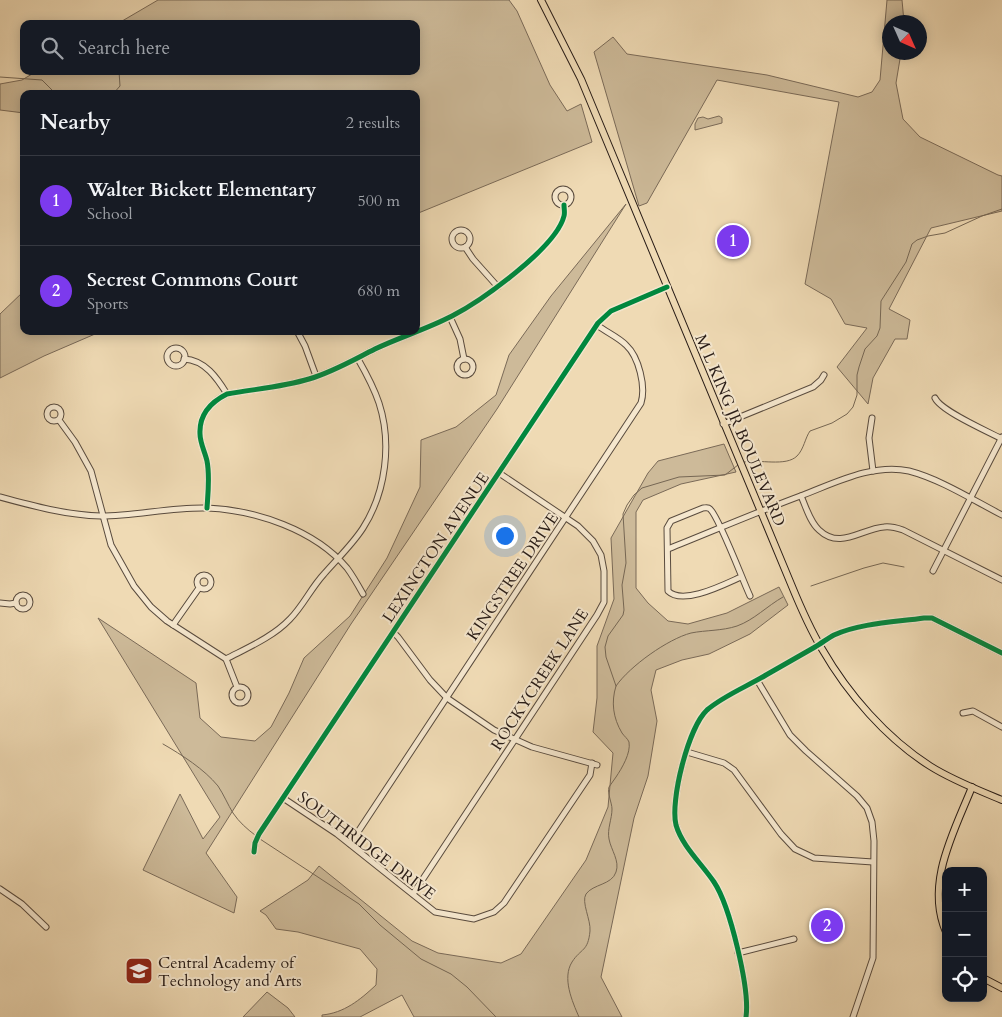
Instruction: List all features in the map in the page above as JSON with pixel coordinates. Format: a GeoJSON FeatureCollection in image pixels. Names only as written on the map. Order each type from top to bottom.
{"type":"FeatureCollection","features":[{"type":"Feature","properties":{"kind":"main road","name":"M L KING JR BOULEVARD"},"geometry":{"type":"LineString","coordinates":[[541,0],[581,79],[723,424],[804,616],[819,644],[855,696],[910,752],[931,766],[1002,800]]}},
{"type":"Feature","properties":{"kind":"main road"},"geometry":{"type":"LineString","coordinates":[[942,917],[939,906],[939,881],[945,858],[972,787]]}},
{"type":"Feature","properties":{"kind":"main road"},"geometry":{"type":"LineString","coordinates":[[987,980],[1002,988]]}},
{"type":"Feature","properties":{"kind":"street"},"geometry":{"type":"LineString","coordinates":[[420,328],[450,317],[469,307],[516,273],[552,237],[565,215],[564,205]]}},
{"type":"Feature","properties":{"kind":"street"},"geometry":{"type":"LineString","coordinates":[[465,247],[473,259],[498,286]]}},
{"type":"Feature","properties":{"kind":"street","name":"LEXINGTON AVENUE"},"geometry":{"type":"LineString","coordinates":[[254,852],[259,834],[597,325],[611,311],[667,287]]}},
{"type":"Feature","properties":{"kind":"street"},"geometry":{"type":"LineString","coordinates":[[450,317],[460,339],[464,359]]}},
{"type":"Feature","properties":{"kind":"street","name":"KINGSTREE DRIVE"},"geometry":{"type":"LineString","coordinates":[[350,844],[637,410],[643,394],[643,385],[632,352],[625,344],[597,325]]}},
{"type":"Feature","properties":{"kind":"street"},"geometry":{"type":"LineString","coordinates":[[299,335],[316,376]]}},
{"type":"Feature","properties":{"kind":"street"},"geometry":{"type":"LineString","coordinates":[[207,508],[208,474],[200,434],[201,421],[208,407],[218,398],[226,394],[286,384],[316,376],[358,359],[402,335]]}},
{"type":"Feature","properties":{"kind":"street"},"geometry":{"type":"LineString","coordinates":[[184,359],[205,366],[218,380],[226,394]]}},
{"type":"Feature","properties":{"kind":"street"},"geometry":{"type":"LineString","coordinates":[[226,659],[270,635],[289,621],[306,601],[320,578],[364,527],[375,504],[382,482],[385,437],[379,403],[368,376],[358,359]]}},
{"type":"Feature","properties":{"kind":"street"},"geometry":{"type":"LineString","coordinates":[[723,424],[813,387],[824,375]]}},
{"type":"Feature","properties":{"kind":"street"},"geometry":{"type":"LineString","coordinates":[[933,571],[969,498],[1002,438],[953,413],[938,403],[935,398]]}},
{"type":"Feature","properties":{"kind":"street"},"geometry":{"type":"LineString","coordinates":[[872,418],[869,438],[873,471]]}},
{"type":"Feature","properties":{"kind":"street"},"geometry":{"type":"LineString","coordinates":[[59,420],[75,442],[91,471],[110,545],[124,571],[152,607],[173,625],[226,659],[237,687]]}},
{"type":"Feature","properties":{"kind":"street"},"geometry":{"type":"LineString","coordinates":[[668,549],[760,511],[873,471],[885,469],[908,471],[929,478],[1002,515]]}},
{"type":"Feature","properties":{"kind":"street","name":"ROCKYCREEK LANE"},"geometry":{"type":"LineString","coordinates":[[413,894],[604,602],[604,571],[601,555],[593,541],[578,526],[499,472]]}},
{"type":"Feature","properties":{"kind":"street"},"geometry":{"type":"LineString","coordinates":[[801,496],[818,530],[829,537],[847,538],[882,527],[892,526],[1002,580]]}},
{"type":"Feature","properties":{"kind":"street"},"geometry":{"type":"LineString","coordinates":[[0,497],[35,507],[73,514],[102,516],[207,508],[260,517],[300,531],[329,551],[346,568],[363,594]]}},
{"type":"Feature","properties":{"kind":"street"},"geometry":{"type":"LineString","coordinates":[[741,577],[702,593],[674,596],[668,591],[668,524],[703,508],[712,510],[750,596]]}},
{"type":"Feature","properties":{"kind":"street"},"geometry":{"type":"LineString","coordinates":[[173,625],[199,588]]}},
{"type":"Feature","properties":{"kind":"street"},"geometry":{"type":"LineString","coordinates":[[0,603],[10,604],[16,602]]}},
{"type":"Feature","properties":{"kind":"street"},"geometry":{"type":"LineString","coordinates":[[746,1017],[746,994],[738,953],[724,900],[682,838],[676,825],[674,807],[689,742],[699,721],[707,710],[757,680],[834,635],[856,628],[932,618],[1002,653]]}},
{"type":"Feature","properties":{"kind":"street"},"geometry":{"type":"LineString","coordinates":[[393,632],[447,698],[494,730],[514,740]]}},
{"type":"Feature","properties":{"kind":"street"},"geometry":{"type":"LineString","coordinates":[[757,680],[790,735],[824,768],[857,796],[867,808],[872,822],[874,841],[873,958],[854,1016],[861,1017]]}},
{"type":"Feature","properties":{"kind":"street"},"geometry":{"type":"LineString","coordinates":[[963,713],[973,711],[1002,726]]}},
{"type":"Feature","properties":{"kind":"street","name":"SOUTHRIDGE DRIVE"},"geometry":{"type":"LineString","coordinates":[[283,798],[350,844],[435,912],[474,919],[494,912],[504,904],[590,775],[594,764],[532,747],[514,740]]}},
{"type":"Feature","properties":{"kind":"street"},"geometry":{"type":"LineString","coordinates":[[687,752],[724,763],[734,770],[781,834],[795,849],[814,858],[873,862]]}},
{"type":"Feature","properties":{"kind":"street"},"geometry":{"type":"LineString","coordinates":[[0,889],[22,904],[46,927]]}},
{"type":"Feature","properties":{"kind":"street"},"geometry":{"type":"LineString","coordinates":[[738,953],[794,939]]}},
{"type":"Feature","properties":{"kind":"shaded area"},"geometry":{"type":"Polygon","coordinates":[[[158,0],[509,0],[517,11],[550,85],[567,111],[581,104],[592,142],[420,212],[420,90],[20,90],[20,112],[0,110],[0,84],[22,80],[30,75],[420,75],[420,20],[124,20],[158,0]]]}},
{"type":"Feature","properties":{"kind":"shaded area"},"geometry":{"type":"Polygon","coordinates":[[[887,0],[902,0],[903,15],[886,15],[887,0]]]}},
{"type":"Feature","properties":{"kind":"shaded area"},"geometry":{"type":"Polygon","coordinates":[[[613,37],[627,54],[767,75],[858,97],[872,92],[880,80],[882,57],[882,60],[900,60],[896,83],[903,119],[920,137],[1002,176],[1002,211],[931,228],[889,309],[910,320],[907,339],[895,339],[873,378],[868,404],[837,367],[867,328],[845,324],[831,299],[805,284],[839,102],[717,80],[647,203],[639,206],[594,52],[613,37]]]}},
{"type":"Feature","properties":{"kind":"shaded area"},"geometry":{"type":"Polygon","coordinates":[[[719,116],[722,118],[722,123],[695,130],[698,118],[708,119],[719,116]]]}},
{"type":"Feature","properties":{"kind":"shaded area"},"geometry":{"type":"Polygon","coordinates":[[[626,204],[497,409],[351,624],[206,853],[237,897],[234,913],[143,870],[180,794],[203,839],[220,817],[98,618],[196,683],[200,718],[221,737],[255,741],[271,727],[289,693],[304,658],[350,616],[387,558],[420,487],[421,440],[456,427],[496,395],[509,355],[551,296],[626,204]]]}},
{"type":"Feature","properties":{"kind":"shaded area"},"geometry":{"type":"Polygon","coordinates":[[[20,295],[20,335],[93,335],[0,378],[0,314],[20,295]]]}},
{"type":"Feature","properties":{"kind":"shaded area"},"geometry":{"type":"Polygon","coordinates":[[[724,444],[736,472],[681,484],[643,500],[636,512],[636,588],[648,603],[668,621],[688,624],[727,613],[779,587],[788,605],[750,634],[709,654],[682,660],[656,670],[651,690],[657,721],[648,776],[634,818],[601,977],[622,1017],[414,1017],[402,995],[360,1017],[322,1017],[322,1015],[345,1009],[370,991],[376,985],[377,969],[360,949],[298,932],[276,929],[266,915],[260,911],[308,880],[319,866],[412,941],[438,953],[501,963],[521,954],[586,860],[608,807],[613,753],[593,732],[597,698],[597,646],[614,599],[611,538],[648,473],[658,461],[724,444]]]}},
{"type":"Feature","properties":{"kind":"shaded area"},"geometry":{"type":"Polygon","coordinates":[[[827,921],[836,931],[826,940],[817,931],[827,921]]]}},
{"type":"Feature","properties":{"kind":"shaded area"},"geometry":{"type":"Polygon","coordinates":[[[267,992],[288,1008],[295,1017],[243,1017],[267,992]]]}},
{"type":"Feature","properties":{"kind":"waterway"},"geometry":{"type":"LineString","coordinates":[[116,90],[120,86],[119,75]]}},
{"type":"Feature","properties":{"kind":"waterway"},"geometry":{"type":"LineString","coordinates":[[0,77],[42,80],[52,90]]}},
{"type":"Feature","properties":{"kind":"waterway"},"geometry":{"type":"LineString","coordinates":[[744,462],[779,462],[792,459],[797,456],[803,447],[810,431],[832,423],[847,414],[853,407],[857,395],[857,375],[865,349],[877,336],[880,328],[881,301],[906,262],[912,244],[917,240],[945,233],[1002,209]]}},
{"type":"Feature","properties":{"kind":"waterway"},"geometry":{"type":"LineString","coordinates":[[616,686],[606,657],[605,647],[608,636],[623,615],[624,610],[622,585],[626,563],[623,514],[627,505],[642,488],[679,477],[725,475],[738,465]]}},
{"type":"Feature","properties":{"kind":"waterway"},"geometry":{"type":"LineString","coordinates":[[811,586],[883,563],[904,567]]}},
{"type":"Feature","properties":{"kind":"waterway"},"geometry":{"type":"LineString","coordinates":[[579,1017],[569,989],[568,975],[572,962],[588,943],[590,927],[585,897],[593,888],[611,880],[617,868],[609,835],[612,809],[609,787],[626,760],[629,746],[615,716],[614,698],[616,686],[630,670],[650,654],[672,641],[691,633],[737,626],[783,597]]}},
{"type":"Feature","properties":{"kind":"waterway"},"geometry":{"type":"LineString","coordinates":[[163,744],[206,774],[218,786],[235,816],[255,835]]}},
{"type":"Feature","properties":{"kind":"waterway"},"geometry":{"type":"LineString","coordinates":[[260,839],[359,904],[380,925],[421,959],[451,974],[467,987],[496,1017]]}},
{"type":"Feature","properties":{"kind":"cycle path"},"geometry":{"type":"LineString","coordinates":[[420,330],[452,316],[481,299],[533,258],[558,229],[564,216],[564,205]]}},
{"type":"Feature","properties":{"kind":"cycle path"},"geometry":{"type":"LineString","coordinates":[[254,852],[259,834],[598,323],[611,311],[667,287]]}},
{"type":"Feature","properties":{"kind":"cycle path"},"geometry":{"type":"LineString","coordinates":[[207,508],[207,461],[201,441],[200,427],[204,415],[211,405],[227,394],[289,384],[318,376],[408,335]]}},
{"type":"Feature","properties":{"kind":"cycle path"},"geometry":{"type":"LineString","coordinates":[[746,1017],[742,968],[726,909],[714,882],[687,848],[676,825],[676,799],[682,765],[693,732],[700,719],[713,705],[834,635],[867,625],[932,618],[1002,653]]}},
{"type":"Feature","properties":{"kind":"place","name":"Walter Bickett Elementary"},"geometry":{"type":"Point","coordinates":[733,241]}},
{"type":"Feature","properties":{"kind":"place","name":"Secrest Commons Court"},"geometry":{"type":"Point","coordinates":[827,926]}},
{"type":"Feature","properties":{"kind":"place","name":"Central Academy of Technology and Arts"},"geometry":{"type":"Point","coordinates":[139,971]}}]}
